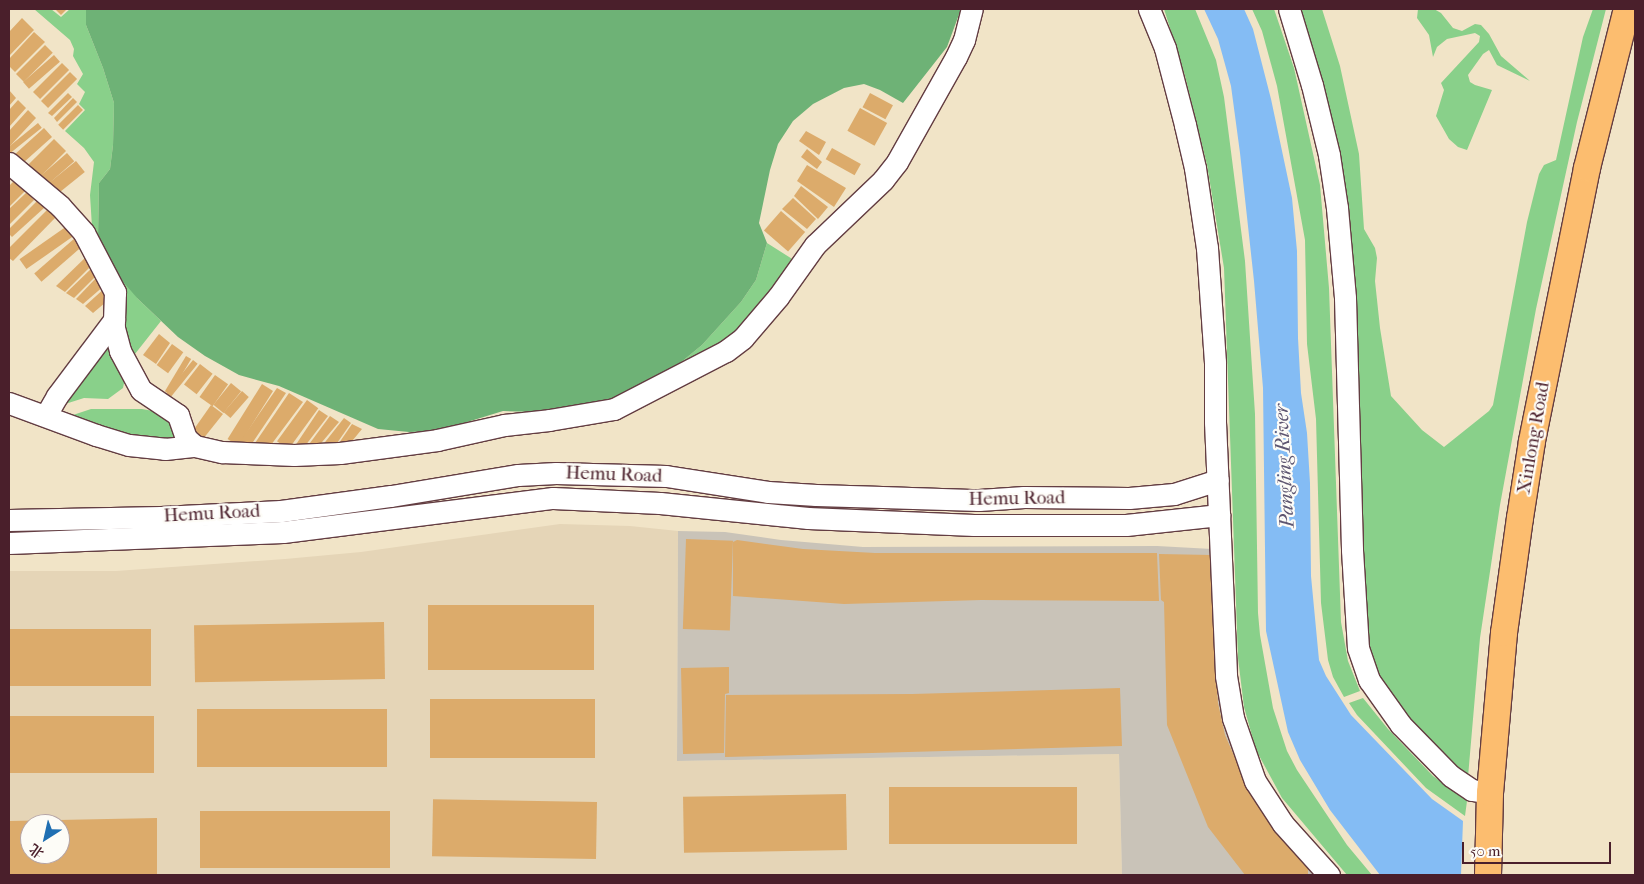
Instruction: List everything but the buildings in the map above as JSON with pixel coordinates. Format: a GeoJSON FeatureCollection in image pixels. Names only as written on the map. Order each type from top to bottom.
{"type":"FeatureCollection","features":[{"type":"Feature","properties":{"kind":"main road","name":"Xinlong Road"},"geometry":{"type":"LineString","coordinates":[[1488,875],[1486,798],[1496,633],[1525,438],[1554,288],[1617,9]]}},
{"type":"Feature","properties":{"kind":"main road","name":"Xinlong Road"},"geometry":{"type":"LineString","coordinates":[[1478,875],[1504,633],[1532,441],[1587,168],[1627,9]]}},
{"type":"Feature","properties":{"kind":"street"},"geometry":{"type":"LineString","coordinates":[[9,403],[128,445],[165,450],[195,446],[245,454],[340,453],[437,440],[504,425],[598,413],[629,402],[726,351],[743,338],[765,313],[816,245],[883,180],[897,162],[956,57],[964,40],[972,9]]}},
{"type":"Feature","properties":{"kind":"street"},"geometry":{"type":"LineString","coordinates":[[1148,9],[1165,48],[1174,80],[1202,208],[1213,330],[1219,515],[1226,676],[1229,698],[1237,732],[1255,781],[1283,824],[1329,875]]}},
{"type":"Feature","properties":{"kind":"street"},"geometry":{"type":"LineString","coordinates":[[1289,9],[1312,85],[1329,155],[1337,208],[1345,298],[1352,550],[1358,648],[1369,680],[1401,725],[1451,776],[1486,798]]}},
{"type":"Feature","properties":{"kind":"street"},"geometry":{"type":"LineString","coordinates":[[9,163],[60,206],[84,233],[115,292],[116,311],[114,320],[46,415]]}},
{"type":"Feature","properties":{"kind":"street"},"geometry":{"type":"LineString","coordinates":[[114,320],[120,351],[141,390],[178,415],[186,438],[195,446]]}},
{"type":"Feature","properties":{"kind":"street","name":"Hemu Road"},"geometry":{"type":"LineString","coordinates":[[9,520],[162,517],[281,511],[392,496],[518,475],[666,476],[768,492],[979,500],[1024,497],[1129,498],[1174,494],[1218,480]]}},
{"type":"Feature","properties":{"kind":"street","name":"Hemu Road"},"geometry":{"type":"LineString","coordinates":[[9,543],[283,532],[553,498],[660,503],[808,518],[974,525],[1126,524],[1219,515]]}},
{"type":"Feature","properties":{"kind":"shaded area"},"geometry":{"type":"Polygon","coordinates":[[[560,524],[630,526],[678,531],[677,761],[1119,754],[1122,875],[9,875],[9,571],[116,571],[361,552],[560,524]]]}},
{"type":"Feature","properties":{"kind":"shaded area"},"geometry":{"type":"Polygon","coordinates":[[[678,531],[725,532],[781,540],[863,547],[1157,546],[1212,549],[1221,702],[1320,875],[1122,875],[1119,754],[677,761],[678,531]]]}},
{"type":"Feature","properties":{"kind":"green space"},"geometry":{"type":"Polygon","coordinates":[[[34,9],[51,9],[61,17],[70,9],[86,9],[86,25],[114,103],[113,145],[110,169],[99,183],[98,237],[138,299],[161,321],[131,359],[92,227],[90,195],[94,162],[84,148],[65,131],[85,110],[79,104],[85,92],[77,84],[83,74],[73,56],[74,49],[70,40],[34,9]]]}},
{"type":"Feature","properties":{"kind":"green space"},"geometry":{"type":"Polygon","coordinates":[[[86,9],[961,9],[947,47],[903,103],[880,90],[864,84],[844,88],[813,104],[793,121],[778,144],[770,170],[759,223],[767,243],[756,280],[741,302],[702,345],[680,363],[616,399],[536,412],[503,411],[438,431],[409,432],[378,429],[279,386],[239,375],[205,356],[178,337],[138,299],[118,276],[98,237],[99,183],[110,169],[113,145],[114,103],[86,25],[86,9]]]}},
{"type":"Feature","properties":{"kind":"green space"},"geometry":{"type":"Polygon","coordinates":[[[1164,9],[1195,9],[1216,60],[1224,97],[1245,261],[1255,414],[1258,613],[1273,708],[1287,751],[1297,770],[1347,845],[1372,875],[1347,875],[1282,798],[1256,750],[1244,707],[1238,658],[1224,268],[1207,165],[1185,76],[1164,9]]]}},
{"type":"Feature","properties":{"kind":"green space"},"geometry":{"type":"Polygon","coordinates":[[[1252,9],[1274,9],[1294,68],[1320,185],[1329,288],[1341,622],[1348,661],[1360,691],[1344,697],[1333,677],[1328,660],[1321,603],[1316,419],[1307,344],[1305,240],[1277,86],[1262,31],[1252,9]]]}},
{"type":"Feature","properties":{"kind":"green space"},"geometry":{"type":"Polygon","coordinates":[[[1297,9],[1322,9],[1340,66],[1359,154],[1364,229],[1375,248],[1377,258],[1375,281],[1380,328],[1391,396],[1422,430],[1444,447],[1489,411],[1493,405],[1527,222],[1539,174],[1544,165],[1556,160],[1583,37],[1593,9],[1606,9],[1577,122],[1536,309],[1500,505],[1480,638],[1468,777],[1409,721],[1375,671],[1366,643],[1357,404],[1297,9]]]}},
{"type":"Feature","properties":{"kind":"green space"},"geometry":{"type":"Polygon","coordinates":[[[1418,9],[1434,9],[1441,13],[1453,28],[1462,31],[1475,24],[1481,25],[1489,34],[1501,56],[1530,81],[1497,65],[1489,50],[1483,54],[1468,75],[1470,82],[1492,90],[1467,150],[1458,147],[1449,139],[1436,116],[1444,90],[1441,83],[1479,42],[1480,36],[1475,33],[1447,39],[1437,47],[1433,57],[1429,35],[1417,18],[1418,9]]]}},
{"type":"Feature","properties":{"kind":"green space"},"geometry":{"type":"Polygon","coordinates":[[[767,243],[797,262],[733,336],[680,363],[702,345],[741,302],[756,280],[767,243]]]}},
{"type":"Feature","properties":{"kind":"green space"},"geometry":{"type":"Polygon","coordinates":[[[109,337],[125,378],[123,388],[108,399],[84,398],[62,405],[109,337]]]}},
{"type":"Feature","properties":{"kind":"green space"},"geometry":{"type":"Polygon","coordinates":[[[91,409],[142,409],[164,413],[172,418],[175,438],[161,443],[73,420],[73,415],[91,409]]]}},
{"type":"Feature","properties":{"kind":"green space"},"geometry":{"type":"Polygon","coordinates":[[[1363,698],[1388,729],[1433,776],[1467,801],[1465,816],[1426,788],[1357,715],[1349,703],[1363,698]]]}},
{"type":"Feature","properties":{"kind":"water","name":"Pangling River"},"geometry":{"type":"Polygon","coordinates":[[[1204,9],[1244,9],[1253,29],[1271,99],[1292,198],[1297,251],[1301,393],[1307,433],[1310,483],[1311,576],[1319,660],[1326,676],[1351,715],[1432,799],[1463,821],[1461,875],[1380,875],[1330,810],[1300,760],[1288,732],[1266,631],[1263,388],[1240,153],[1231,86],[1218,39],[1204,9]]]}}]}
